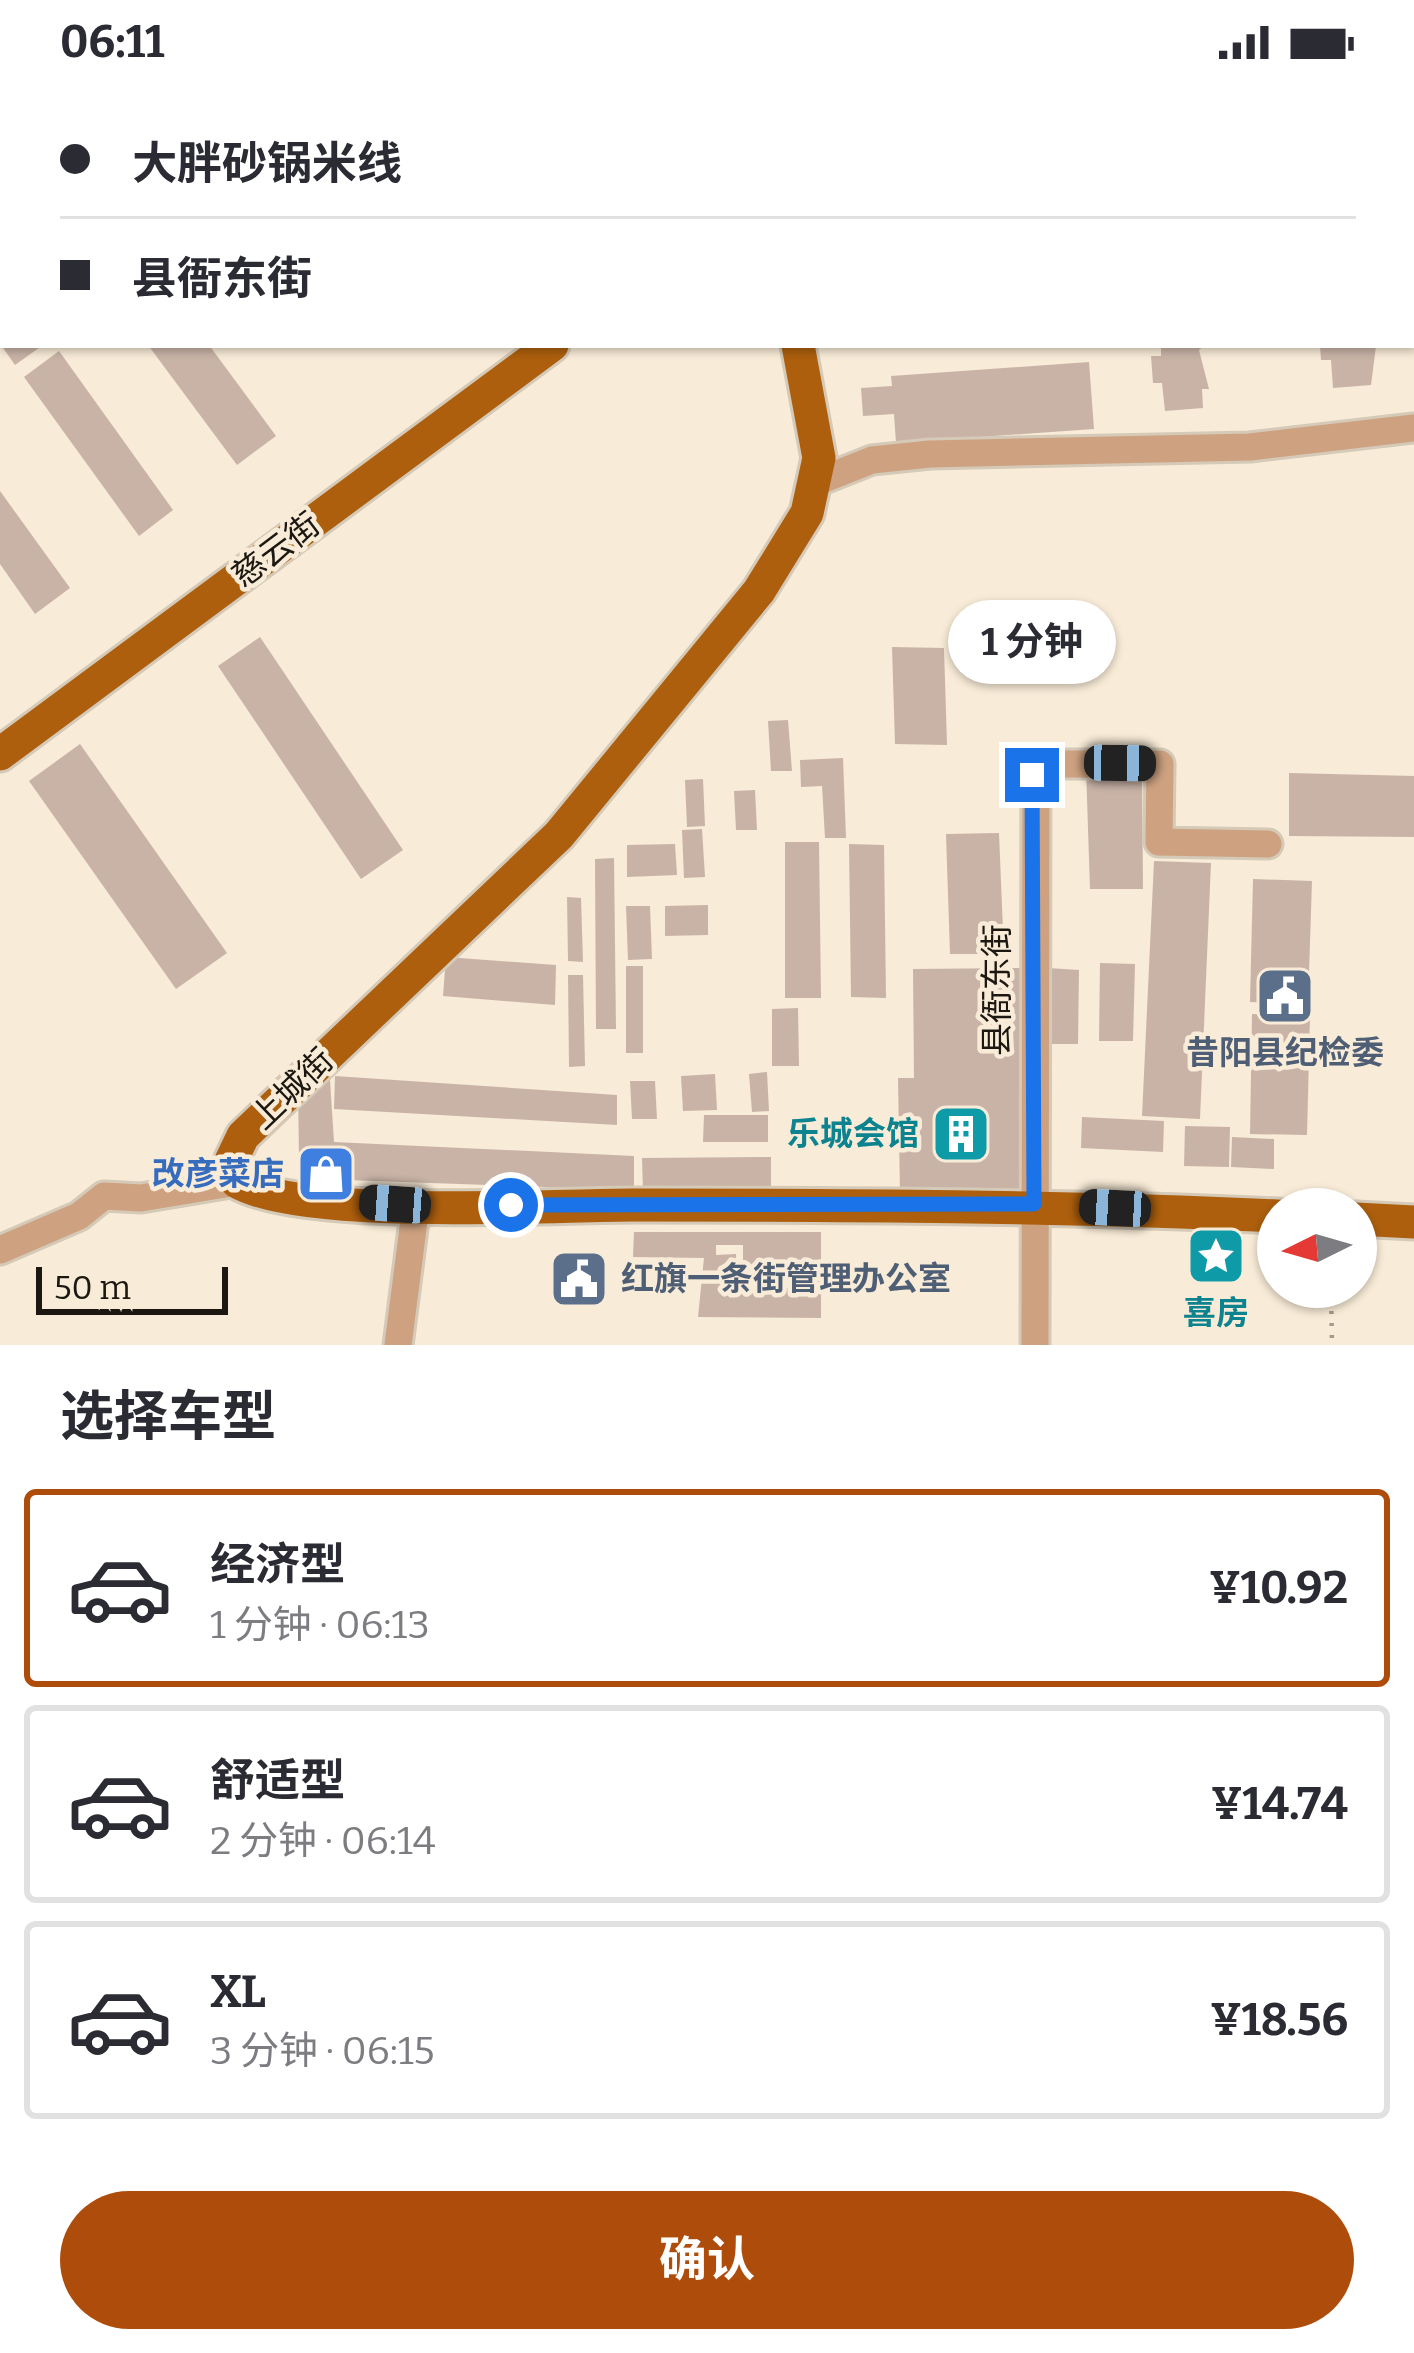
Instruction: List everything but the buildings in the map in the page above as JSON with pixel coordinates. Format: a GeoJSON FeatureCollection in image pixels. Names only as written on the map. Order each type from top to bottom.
{"type":"FeatureCollection","features":[{"type":"Feature","properties":{"kind":"main road","name":"慈云街"},"geometry":{"type":"LineString","coordinates":[[0,754],[548,348]]}},
{"type":"Feature","properties":{"kind":"main road","name":"上城街"},"geometry":{"type":"LineString","coordinates":[[237,1182],[231,1161],[243,1136],[559,835],[759,591],[807,512],[814,482],[817,426],[799,348]]}},
{"type":"Feature","properties":{"kind":"main road"},"geometry":{"type":"LineString","coordinates":[[237,1182],[263,1196],[416,1205],[1034,1204],[1257,1215]]}},
{"type":"Feature","properties":{"kind":"main road"},"geometry":{"type":"LineString","coordinates":[[1377,1220],[1414,1222]]}},
{"type":"Feature","properties":{"kind":"street"},"geometry":{"type":"LineString","coordinates":[[814,482],[872,460],[930,454],[1250,447],[1414,428]]}},
{"type":"Feature","properties":{"kind":"street","name":"县衙东街"},"geometry":{"type":"LineString","coordinates":[[1035,1345],[1032,775],[1041,761],[1160,764],[1159,842],[1268,844]]}},
{"type":"Feature","properties":{"kind":"street"},"geometry":{"type":"LineString","coordinates":[[0,1250],[79,1216],[104,1196],[141,1198],[237,1182]]}},
{"type":"Feature","properties":{"kind":"street"},"geometry":{"type":"LineString","coordinates":[[398,1345],[416,1205]]}},
{"type":"Feature","properties":{"kind":"path"},"geometry":{"type":"LineString","coordinates":[[1331,1308],[1332,1345]]}},
{"type":"Feature","properties":{"kind":"place","name":"昔阳县纪检委"},"geometry":{"type":"Point","coordinates":[1285,996]}},
{"type":"Feature","properties":{"kind":"place","name":"乐城会馆"},"geometry":{"type":"Point","coordinates":[961,1134]}},
{"type":"Feature","properties":{"kind":"place","name":"改彦菜店"},"geometry":{"type":"Point","coordinates":[326,1174]}},
{"type":"Feature","properties":{"kind":"place","name":"喜房"},"geometry":{"type":"Point","coordinates":[1216,1256]}},
{"type":"Feature","properties":{"kind":"place","name":"红旗一条街管理办公室"},"geometry":{"type":"Point","coordinates":[579,1279]}},
{"type":"Feature","properties":{"kind":"route"},"geometry":{"type":"LineString","coordinates":[[511,1205],[1034,1204],[1032,775]]}}]}
